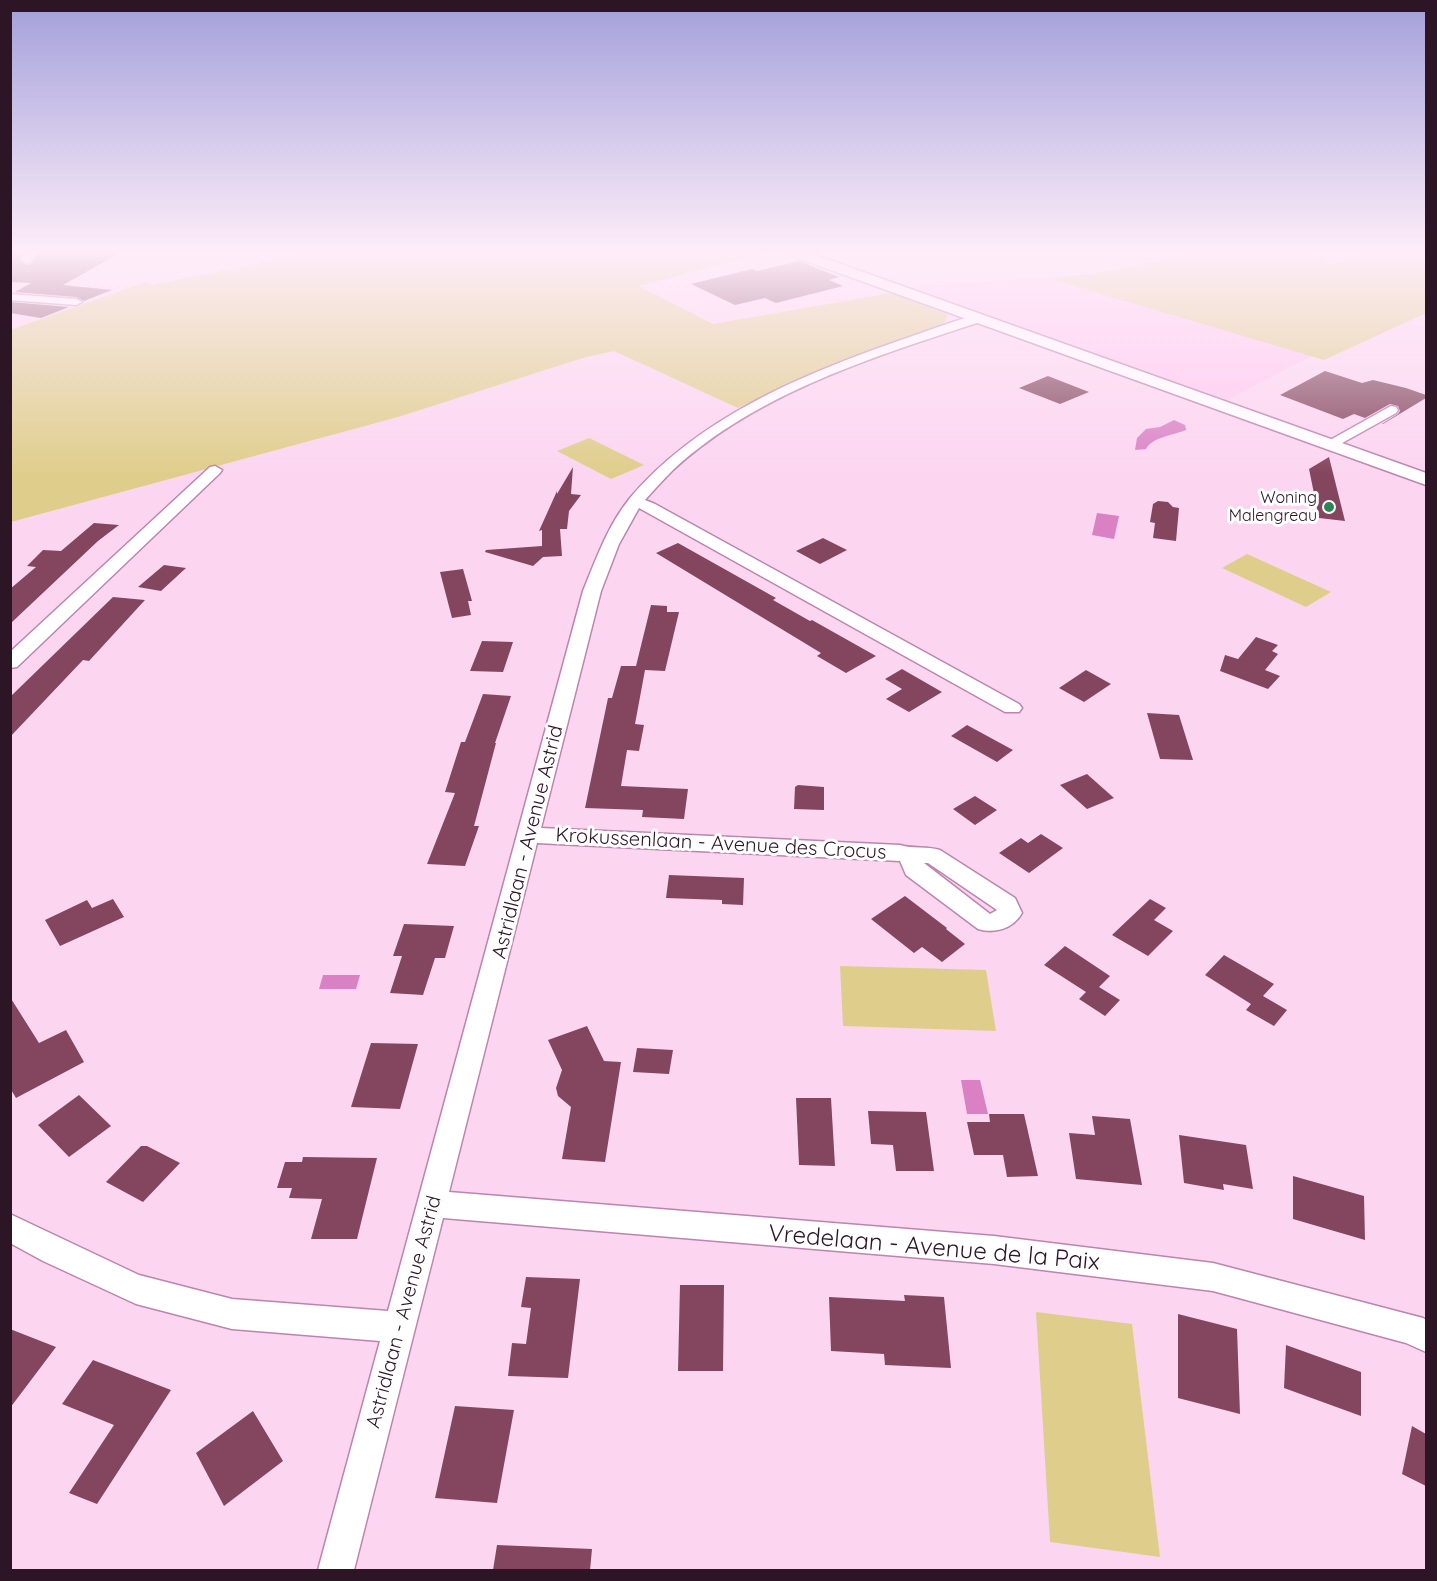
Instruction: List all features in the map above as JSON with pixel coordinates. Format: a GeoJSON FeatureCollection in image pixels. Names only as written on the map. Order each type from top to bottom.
{"type":"FeatureCollection","features":[{"type":"Feature","properties":{"kind":"street","name":"Astridlaan - Avenue Astrid"},"geometry":{"type":"LineString","coordinates":[[336,1570],[592,591],[616,532],[635,502],[688,449],[732,420],[844,366],[954,327]]}},
{"type":"Feature","properties":{"kind":"street"},"geometry":{"type":"LineString","coordinates":[[1003,327],[1426,479]]}},
{"type":"Feature","properties":{"kind":"street"},"geometry":{"type":"LineString","coordinates":[[1330,444],[1391,410]]}},
{"type":"Feature","properties":{"kind":"street"},"geometry":{"type":"LineString","coordinates":[[10,663],[215,470]]}},
{"type":"Feature","properties":{"kind":"street"},"geometry":{"type":"LineString","coordinates":[[635,502],[650,507],[1012,708]]}},
{"type":"Feature","properties":{"kind":"street","name":"Krokussenlaan - Avenue des Crocus"},"geometry":{"type":"LineString","coordinates":[[530,835],[879,851],[912,856]]}},
{"type":"Feature","properties":{"kind":"street","name":"Vredelaan - Avenue de la Paix"},"geometry":{"type":"LineString","coordinates":[[433,1204],[994,1250],[1213,1277],[1412,1329],[1426,1337]]}},
{"type":"Feature","properties":{"kind":"street"},"geometry":{"type":"LineString","coordinates":[[10,1227],[54,1251],[136,1289],[221,1312],[400,1327]]}},
{"type":"Feature","properties":{"kind":"shaded area"},"geometry":{"type":"Polygon","coordinates":[[[19,327],[941,327],[833,364],[738,408],[614,351],[586,357],[398,417],[11,522],[10,330],[19,327]]]}},
{"type":"Feature","properties":{"kind":"shaded area"},"geometry":{"type":"Polygon","coordinates":[[[1022,327],[1214,327],[1312,356],[1226,400],[1022,327]]]}},
{"type":"Feature","properties":{"kind":"shaded area"},"geometry":{"type":"Polygon","coordinates":[[[1212,327],[1396,327],[1324,360],[1212,327]]]}},
{"type":"Feature","properties":{"kind":"shaded area"},"geometry":{"type":"Polygon","coordinates":[[[1174,420],[1185,425],[1186,430],[1158,439],[1146,449],[1135,450],[1137,438],[1146,429],[1160,427],[1174,420]]]}},
{"type":"Feature","properties":{"kind":"shaded area"},"geometry":{"type":"Polygon","coordinates":[[[589,438],[644,465],[611,479],[557,451],[589,438]]]}},
{"type":"Feature","properties":{"kind":"shaded area"},"geometry":{"type":"Polygon","coordinates":[[[1097,513],[1119,516],[1114,539],[1092,535],[1097,513]]]}},
{"type":"Feature","properties":{"kind":"shaded area"},"geometry":{"type":"Polygon","coordinates":[[[1247,554],[1331,592],[1306,607],[1222,568],[1247,554]]]}},
{"type":"Feature","properties":{"kind":"shaded area"},"geometry":{"type":"Polygon","coordinates":[[[840,966],[986,970],[996,1031],[843,1026],[840,966]]]}},
{"type":"Feature","properties":{"kind":"shaded area"},"geometry":{"type":"Polygon","coordinates":[[[323,975],[360,975],[356,989],[319,989],[323,975]]]}},
{"type":"Feature","properties":{"kind":"shaded area"},"geometry":{"type":"Polygon","coordinates":[[[961,1080],[980,1080],[988,1114],[967,1114],[961,1080]]]}},
{"type":"Feature","properties":{"kind":"shaded area"},"geometry":{"type":"Polygon","coordinates":[[[1036,1312],[1132,1324],[1160,1557],[1050,1542],[1036,1312]]]}},
{"type":"Feature","properties":{"kind":"building"},"geometry":{"type":"Polygon","coordinates":[[[1325,371],[1362,383],[1373,380],[1406,388],[1426,395],[1426,398],[1382,424],[1398,414],[1400,411],[1398,406],[1390,404],[1365,418],[1354,414],[1343,419],[1280,395],[1325,371]]]}},
{"type":"Feature","properties":{"kind":"building"},"geometry":{"type":"Polygon","coordinates":[[[1048,376],[1089,392],[1060,404],[1019,388],[1048,376]]]}},
{"type":"Feature","properties":{"kind":"building"},"geometry":{"type":"Polygon","coordinates":[[[1329,457],[1345,521],[1319,518],[1309,469],[1329,457]]]}},
{"type":"Feature","properties":{"kind":"building"},"geometry":{"type":"Polygon","coordinates":[[[573,467],[571,494],[581,495],[569,511],[567,529],[560,529],[562,556],[543,557],[533,566],[485,552],[486,550],[542,546],[542,530],[539,531],[557,491],[557,494],[573,467]]]}},
{"type":"Feature","properties":{"kind":"building"},"geometry":{"type":"Polygon","coordinates":[[[1158,501],[1168,502],[1173,507],[1179,508],[1176,541],[1153,538],[1155,523],[1150,522],[1153,504],[1158,501]]]}},
{"type":"Feature","properties":{"kind":"building"},"geometry":{"type":"Polygon","coordinates":[[[94,523],[119,525],[98,541],[10,624],[10,589],[36,567],[27,566],[43,550],[61,551],[94,523]]]}},
{"type":"Feature","properties":{"kind":"building"},"geometry":{"type":"Polygon","coordinates":[[[823,538],[847,550],[820,564],[796,551],[823,538]]]}},
{"type":"Feature","properties":{"kind":"building"},"geometry":{"type":"Polygon","coordinates":[[[678,543],[776,598],[773,600],[876,656],[846,673],[817,656],[821,653],[656,553],[678,543]]]}},
{"type":"Feature","properties":{"kind":"building"},"geometry":{"type":"Polygon","coordinates":[[[164,565],[186,568],[161,591],[138,587],[164,565]]]}},
{"type":"Feature","properties":{"kind":"building"},"geometry":{"type":"Polygon","coordinates":[[[463,569],[472,601],[468,601],[471,615],[452,618],[440,572],[463,569]]]}},
{"type":"Feature","properties":{"kind":"building"},"geometry":{"type":"Polygon","coordinates":[[[113,597],[145,600],[89,661],[83,660],[10,737],[10,697],[113,597]]]}},
{"type":"Feature","properties":{"kind":"building"},"geometry":{"type":"Polygon","coordinates":[[[651,605],[667,606],[667,612],[679,612],[665,671],[645,670],[635,724],[644,725],[639,751],[627,750],[621,786],[688,789],[684,819],[642,817],[643,810],[585,808],[608,698],[612,698],[621,666],[636,666],[651,605]]]}},
{"type":"Feature","properties":{"kind":"building"},"geometry":{"type":"Polygon","coordinates":[[[1256,637],[1278,645],[1272,651],[1278,654],[1265,670],[1280,676],[1268,689],[1220,671],[1225,655],[1238,659],[1256,637]]]}},
{"type":"Feature","properties":{"kind":"building"},"geometry":{"type":"Polygon","coordinates":[[[482,641],[513,642],[503,672],[470,671],[482,641]]]}},
{"type":"Feature","properties":{"kind":"building"},"geometry":{"type":"Polygon","coordinates":[[[902,669],[942,692],[909,712],[886,699],[902,689],[885,679],[902,669]]]}},
{"type":"Feature","properties":{"kind":"building"},"geometry":{"type":"Polygon","coordinates":[[[1086,670],[1111,684],[1084,702],[1059,688],[1086,670]]]}},
{"type":"Feature","properties":{"kind":"building"},"geometry":{"type":"Polygon","coordinates":[[[483,694],[511,696],[495,743],[474,826],[479,826],[465,866],[427,864],[455,793],[445,792],[461,742],[465,742],[483,694]]]}},
{"type":"Feature","properties":{"kind":"building"},"geometry":{"type":"Polygon","coordinates":[[[1147,713],[1179,715],[1193,760],[1160,759],[1147,713]]]}},
{"type":"Feature","properties":{"kind":"building"},"geometry":{"type":"Polygon","coordinates":[[[967,725],[1013,750],[997,762],[951,736],[967,725]]]}},
{"type":"Feature","properties":{"kind":"building"},"geometry":{"type":"Polygon","coordinates":[[[1087,774],[1114,798],[1087,809],[1060,785],[1087,774]]]}},
{"type":"Feature","properties":{"kind":"building"},"geometry":{"type":"Polygon","coordinates":[[[798,785],[824,787],[824,810],[794,809],[795,787],[798,785]]]}},
{"type":"Feature","properties":{"kind":"building"},"geometry":{"type":"Polygon","coordinates":[[[975,796],[997,810],[975,825],[953,809],[975,796]]]}},
{"type":"Feature","properties":{"kind":"building"},"geometry":{"type":"Polygon","coordinates":[[[1041,834],[1063,848],[1029,873],[999,853],[1021,838],[1028,843],[1041,834]]]}},
{"type":"Feature","properties":{"kind":"building"},"geometry":{"type":"Polygon","coordinates":[[[669,875],[744,878],[743,905],[722,904],[722,900],[666,898],[669,875]]]}},
{"type":"Feature","properties":{"kind":"building"},"geometry":{"type":"Polygon","coordinates":[[[905,896],[965,944],[942,962],[922,947],[914,953],[871,919],[905,896]]]}},
{"type":"Feature","properties":{"kind":"building"},"geometry":{"type":"Polygon","coordinates":[[[113,899],[124,917],[60,946],[45,920],[87,900],[92,908],[113,899]]]}},
{"type":"Feature","properties":{"kind":"building"},"geometry":{"type":"Polygon","coordinates":[[[1150,899],[1166,908],[1154,920],[1173,931],[1148,956],[1112,935],[1150,899]]]}},
{"type":"Feature","properties":{"kind":"building"},"geometry":{"type":"Polygon","coordinates":[[[404,924],[454,926],[445,958],[435,958],[423,995],[390,993],[402,956],[393,956],[404,924]]]}},
{"type":"Feature","properties":{"kind":"building"},"geometry":{"type":"Polygon","coordinates":[[[1065,946],[1110,976],[1099,987],[1120,1000],[1105,1016],[1079,999],[1086,992],[1044,965],[1065,946]]]}},
{"type":"Feature","properties":{"kind":"building"},"geometry":{"type":"Polygon","coordinates":[[[1224,955],[1274,984],[1263,996],[1287,1010],[1274,1026],[1246,1010],[1251,1004],[1205,975],[1224,955]]]}},
{"type":"Feature","properties":{"kind":"building"},"geometry":{"type":"Polygon","coordinates":[[[10,997],[39,1043],[66,1030],[84,1062],[16,1098],[10,1088],[10,997]]]}},
{"type":"Feature","properties":{"kind":"building"},"geometry":{"type":"Polygon","coordinates":[[[587,1026],[604,1061],[621,1062],[605,1162],[562,1159],[571,1107],[558,1096],[556,1088],[562,1070],[548,1040],[587,1026]]]}},
{"type":"Feature","properties":{"kind":"building"},"geometry":{"type":"Polygon","coordinates":[[[371,1043],[418,1044],[400,1109],[351,1107],[371,1043]]]}},
{"type":"Feature","properties":{"kind":"building"},"geometry":{"type":"Polygon","coordinates":[[[637,1048],[673,1050],[669,1074],[633,1072],[637,1048]]]}},
{"type":"Feature","properties":{"kind":"building"},"geometry":{"type":"Polygon","coordinates":[[[79,1095],[111,1126],[69,1157],[38,1125],[79,1095]]]}},
{"type":"Feature","properties":{"kind":"building"},"geometry":{"type":"Polygon","coordinates":[[[796,1098],[831,1098],[835,1166],[799,1165],[796,1098]]]}},
{"type":"Feature","properties":{"kind":"building"},"geometry":{"type":"Polygon","coordinates":[[[868,1111],[926,1112],[934,1171],[896,1171],[893,1145],[871,1144],[868,1111]]]}},
{"type":"Feature","properties":{"kind":"building"},"geometry":{"type":"Polygon","coordinates":[[[989,1114],[1024,1114],[1038,1176],[1007,1177],[1003,1155],[974,1155],[967,1122],[990,1122],[989,1114]]]}},
{"type":"Feature","properties":{"kind":"building"},"geometry":{"type":"Polygon","coordinates":[[[1092,1116],[1130,1119],[1142,1185],[1076,1179],[1069,1133],[1095,1135],[1092,1116]]]}},
{"type":"Feature","properties":{"kind":"building"},"geometry":{"type":"Polygon","coordinates":[[[1179,1135],[1246,1145],[1253,1189],[1223,1184],[1224,1190],[1184,1183],[1179,1135]]]}},
{"type":"Feature","properties":{"kind":"building"},"geometry":{"type":"Polygon","coordinates":[[[141,1146],[147,1146],[180,1163],[143,1202],[106,1182],[141,1146]]]}},
{"type":"Feature","properties":{"kind":"building"},"geometry":{"type":"Polygon","coordinates":[[[303,1157],[377,1158],[357,1239],[311,1239],[322,1199],[289,1198],[292,1188],[277,1188],[285,1162],[302,1162],[303,1157]]]}},
{"type":"Feature","properties":{"kind":"building"},"geometry":{"type":"Polygon","coordinates":[[[1293,1176],[1364,1196],[1365,1240],[1293,1219],[1293,1176]]]}},
{"type":"Feature","properties":{"kind":"building"},"geometry":{"type":"Polygon","coordinates":[[[526,1277],[580,1279],[568,1378],[508,1376],[512,1343],[526,1344],[531,1308],[521,1307],[526,1277]]]}},
{"type":"Feature","properties":{"kind":"building"},"geometry":{"type":"Polygon","coordinates":[[[680,1285],[724,1285],[723,1371],[678,1371],[680,1285]]]}},
{"type":"Feature","properties":{"kind":"building"},"geometry":{"type":"Polygon","coordinates":[[[904,1295],[944,1297],[951,1368],[885,1365],[884,1354],[831,1351],[829,1297],[905,1301],[904,1295]]]}},
{"type":"Feature","properties":{"kind":"building"},"geometry":{"type":"Polygon","coordinates":[[[1178,1314],[1237,1329],[1240,1414],[1178,1398],[1178,1314]]]}},
{"type":"Feature","properties":{"kind":"building"},"geometry":{"type":"Polygon","coordinates":[[[10,1329],[56,1347],[10,1408],[10,1329]]]}},
{"type":"Feature","properties":{"kind":"building"},"geometry":{"type":"Polygon","coordinates":[[[1286,1345],[1361,1372],[1361,1416],[1284,1388],[1286,1345]]]}},
{"type":"Feature","properties":{"kind":"building"},"geometry":{"type":"Polygon","coordinates":[[[93,1360],[171,1390],[97,1504],[69,1493],[114,1425],[62,1404],[93,1360]]]}},
{"type":"Feature","properties":{"kind":"building"},"geometry":{"type":"Polygon","coordinates":[[[455,1406],[514,1410],[497,1503],[435,1498],[455,1406]]]}},
{"type":"Feature","properties":{"kind":"building"},"geometry":{"type":"Polygon","coordinates":[[[253,1411],[283,1461],[224,1506],[196,1453],[253,1411]]]}},
{"type":"Feature","properties":{"kind":"building"},"geometry":{"type":"Polygon","coordinates":[[[1412,1426],[1426,1434],[1426,1486],[1402,1474],[1412,1426]]]}},
{"type":"Feature","properties":{"kind":"building"},"geometry":{"type":"Polygon","coordinates":[[[497,1545],[592,1549],[590,1570],[493,1570],[497,1545]]]}},
{"type":"Feature","properties":{"kind":"place","name":"Woning Malengreau"},"geometry":{"type":"Point","coordinates":[1329,507]}}]}
